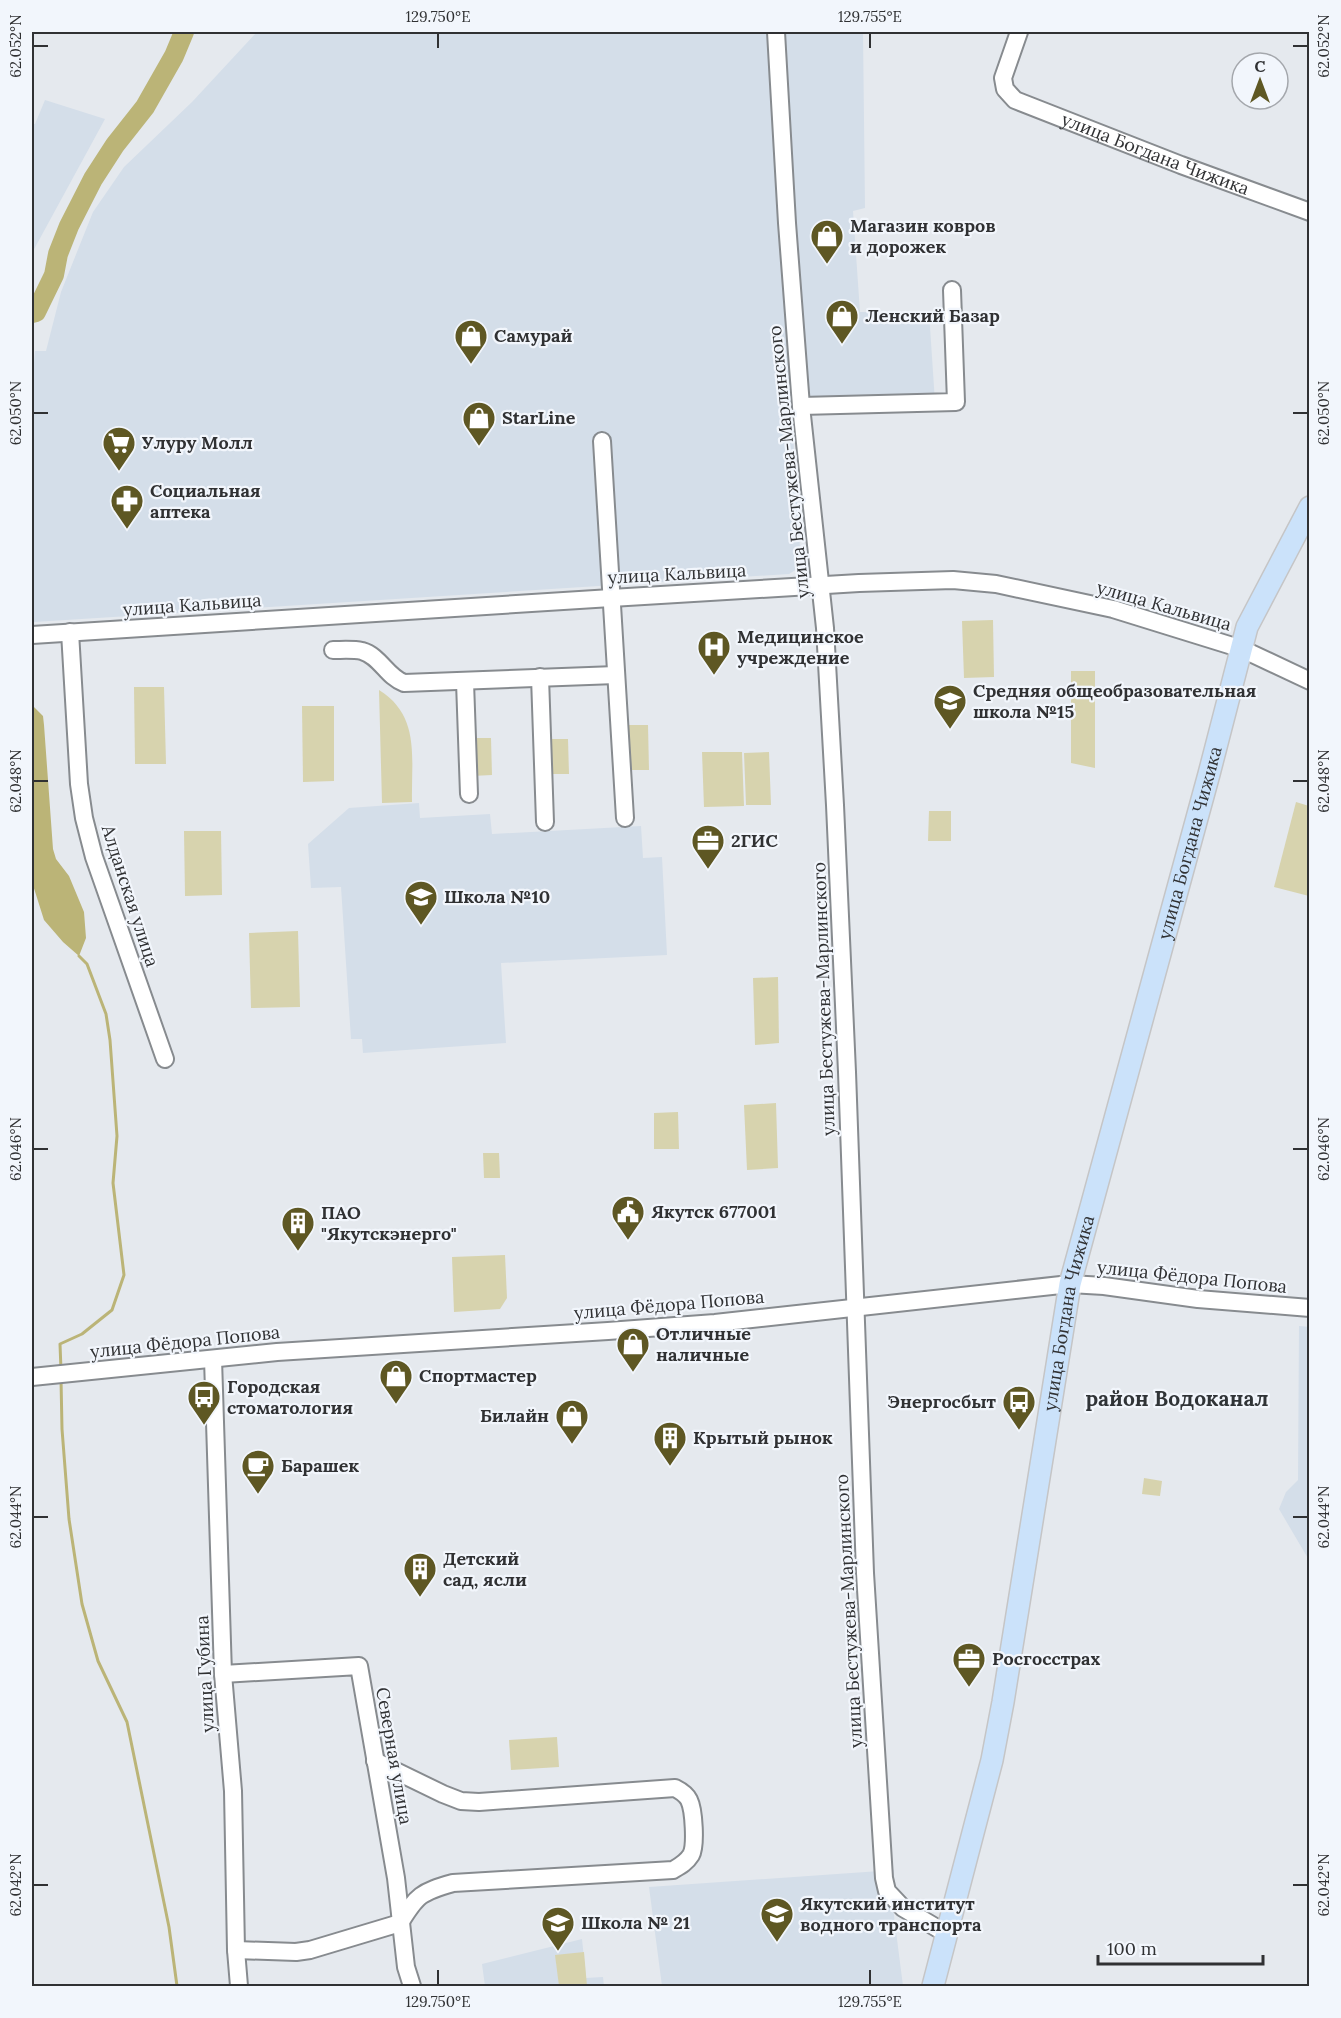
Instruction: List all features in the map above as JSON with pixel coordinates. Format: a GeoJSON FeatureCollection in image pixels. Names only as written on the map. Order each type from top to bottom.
{"type":"FeatureCollection","features":[{"type":"Feature","properties":{"kind":"main road","name":"улица Богдана Чижика"},"geometry":{"type":"LineString","coordinates":[[933,1986],[992,1760],[1004,1702],[1070,1284],[1247,627],[1310,507]]}},
{"type":"Feature","properties":{"kind":"street","name":"улица Бестужева-Марлинского"},"geometry":{"type":"LineString","coordinates":[[776,32],[801,405],[825,628],[847,1072],[865,1573],[884,1878],[887,1891],[903,1908],[948,1934]]}},
{"type":"Feature","properties":{"kind":"street","name":"улица Богдана Чижика"},"geometry":{"type":"LineString","coordinates":[[1019,32],[1004,78],[1005,89],[1014,100],[1310,212]]}},
{"type":"Feature","properties":{"kind":"street"},"geometry":{"type":"LineString","coordinates":[[801,405],[956,402],[952,290]]}},
{"type":"Feature","properties":{"kind":"street"},"geometry":{"type":"LineString","coordinates":[[602,441],[625,818]]}},
{"type":"Feature","properties":{"kind":"street","name":"улица Кальвица"},"geometry":{"type":"LineString","coordinates":[[32,635],[820,585],[953,580],[996,584],[1113,609],[1242,649],[1310,681]]}},
{"type":"Feature","properties":{"kind":"street","name":"Алданская улица"},"geometry":{"type":"LineString","coordinates":[[70,632],[79,784],[84,818],[93,857],[165,1059]]}},
{"type":"Feature","properties":{"kind":"street"},"geometry":{"type":"LineString","coordinates":[[333,650],[367,653],[396,680],[404,683],[616,675]]}},
{"type":"Feature","properties":{"kind":"street"},"geometry":{"type":"LineString","coordinates":[[540,677],[545,822]]}},
{"type":"Feature","properties":{"kind":"street"},"geometry":{"type":"LineString","coordinates":[[465,682],[469,794]]}},
{"type":"Feature","properties":{"kind":"street","name":"улица Фёдора Попова"},"geometry":{"type":"LineString","coordinates":[[32,1377],[277,1352],[608,1331],[854,1308],[1070,1284],[1198,1299],[1310,1308]]}},
{"type":"Feature","properties":{"kind":"street","name":"улица Губина"},"geometry":{"type":"LineString","coordinates":[[213,1359],[223,1674],[233,1791],[236,1950],[239,1986]]}},
{"type":"Feature","properties":{"kind":"street","name":"Северная улица"},"geometry":{"type":"LineString","coordinates":[[223,1674],[358,1666],[396,1878],[406,1967],[411,1986]]}},
{"type":"Feature","properties":{"kind":"street"},"geometry":{"type":"LineString","coordinates":[[236,1950],[296,1952],[310,1950],[400,1923],[414,1900],[429,1890],[453,1883],[673,1870],[683,1865],[691,1855],[694,1845],[692,1807],[685,1793],[669,1787],[479,1802],[461,1801],[375,1761]]}},
{"type":"Feature","properties":{"kind":"shaded area"},"geometry":{"type":"Polygon","coordinates":[[[257,32],[345,34],[346,32],[768,32],[801,564],[797,569],[789,574],[34,622],[32,386],[35,351],[46,351],[61,292],[93,212],[124,167],[192,102],[257,32]]]}},
{"type":"Feature","properties":{"kind":"shaded area"},"geometry":{"type":"Polygon","coordinates":[[[782,32],[863,32],[865,208],[853,211],[860,312],[929,312],[935,402],[810,415],[782,32]]]}},
{"type":"Feature","properties":{"kind":"shaded area"},"geometry":{"type":"Polygon","coordinates":[[[45,100],[105,119],[32,253],[32,124],[35,124],[45,100]]]}},
{"type":"Feature","properties":{"kind":"shaded area"},"geometry":{"type":"Polygon","coordinates":[[[993,620],[994,677],[964,678],[962,621],[993,620]]]}},
{"type":"Feature","properties":{"kind":"shaded area"},"geometry":{"type":"Polygon","coordinates":[[[1071,671],[1095,671],[1095,768],[1071,763],[1071,671]]]}},
{"type":"Feature","properties":{"kind":"shaded area"},"geometry":{"type":"Polygon","coordinates":[[[134,687],[164,687],[166,764],[135,764],[134,687]]]}},
{"type":"Feature","properties":{"kind":"shaded area"},"geometry":{"type":"Polygon","coordinates":[[[379,690],[402,712],[408,726],[412,755],[412,802],[382,803],[379,690]]]}},
{"type":"Feature","properties":{"kind":"shaded area"},"geometry":{"type":"Polygon","coordinates":[[[32,705],[43,716],[53,849],[56,859],[69,876],[84,912],[86,938],[79,956],[44,920],[32,882],[32,705]]]}},
{"type":"Feature","properties":{"kind":"shaded area"},"geometry":{"type":"Polygon","coordinates":[[[302,706],[334,706],[334,781],[303,782],[302,706]]]}},
{"type":"Feature","properties":{"kind":"shaded area"},"geometry":{"type":"Polygon","coordinates":[[[625,725],[648,725],[649,770],[626,770],[625,725]]]}},
{"type":"Feature","properties":{"kind":"shaded area"},"geometry":{"type":"Polygon","coordinates":[[[471,738],[491,738],[492,775],[472,776],[471,738]]]}},
{"type":"Feature","properties":{"kind":"shaded area"},"geometry":{"type":"Polygon","coordinates":[[[548,739],[568,739],[569,774],[549,774],[548,739]]]}},
{"type":"Feature","properties":{"kind":"shaded area"},"geometry":{"type":"Polygon","coordinates":[[[702,752],[742,752],[744,806],[704,807],[702,752]]]}},
{"type":"Feature","properties":{"kind":"shaded area"},"geometry":{"type":"Polygon","coordinates":[[[769,752],[771,805],[746,805],[744,753],[769,752]]]}},
{"type":"Feature","properties":{"kind":"shaded area"},"geometry":{"type":"Polygon","coordinates":[[[1296,802],[1309,806],[1309,896],[1274,887],[1296,802]]]}},
{"type":"Feature","properties":{"kind":"shaded area","name":"Школа №10"},"geometry":{"type":"Polygon","coordinates":[[[419,803],[420,818],[490,814],[492,834],[641,826],[643,858],[662,857],[667,955],[501,963],[506,1043],[363,1053],[362,1039],[351,1039],[341,887],[311,888],[308,844],[349,808],[419,803]]]}},
{"type":"Feature","properties":{"kind":"shaded area"},"geometry":{"type":"Polygon","coordinates":[[[929,811],[951,811],[951,841],[928,841],[929,811]]]}},
{"type":"Feature","properties":{"kind":"shaded area"},"geometry":{"type":"Polygon","coordinates":[[[184,831],[221,831],[222,895],[185,896],[184,831]]]}},
{"type":"Feature","properties":{"kind":"shaded area"},"geometry":{"type":"Polygon","coordinates":[[[298,931],[300,1007],[251,1008],[249,933],[298,931]]]}},
{"type":"Feature","properties":{"kind":"shaded area"},"geometry":{"type":"Polygon","coordinates":[[[778,977],[779,1043],[755,1045],[753,978],[778,977]]]}},
{"type":"Feature","properties":{"kind":"shaded area"},"geometry":{"type":"Polygon","coordinates":[[[776,1103],[778,1168],[747,1170],[744,1105],[776,1103]]]}},
{"type":"Feature","properties":{"kind":"shaded area"},"geometry":{"type":"Polygon","coordinates":[[[678,1112],[679,1149],[654,1149],[654,1113],[678,1112]]]}},
{"type":"Feature","properties":{"kind":"shaded area"},"geometry":{"type":"Polygon","coordinates":[[[483,1153],[499,1153],[500,1178],[484,1178],[483,1153]]]}},
{"type":"Feature","properties":{"kind":"shaded area"},"geometry":{"type":"Polygon","coordinates":[[[505,1255],[507,1298],[500,1309],[454,1312],[452,1257],[505,1255]]]}},
{"type":"Feature","properties":{"kind":"shaded area"},"geometry":{"type":"Polygon","coordinates":[[[1299,1326],[1310,1327],[1309,1560],[1279,1509],[1286,1492],[1298,1480],[1299,1326]]]}},
{"type":"Feature","properties":{"kind":"shaded area"},"geometry":{"type":"Polygon","coordinates":[[[1144,1478],[1162,1481],[1160,1496],[1142,1494],[1144,1478]]]}},
{"type":"Feature","properties":{"kind":"shaded area"},"geometry":{"type":"Polygon","coordinates":[[[557,1737],[559,1767],[511,1770],[509,1740],[557,1737]]]}},
{"type":"Feature","properties":{"kind":"shaded area","name":"Якутский институт водного транспорта"},"geometry":{"type":"Polygon","coordinates":[[[894,1870],[892,1900],[903,1986],[662,1986],[649,1887],[894,1870]]]}},
{"type":"Feature","properties":{"kind":"shaded area","name":"Школа № 21"},"geometry":{"type":"Polygon","coordinates":[[[582,1939],[586,1978],[603,1977],[604,1986],[485,1986],[482,1964],[582,1939]]]}},
{"type":"Feature","properties":{"kind":"shaded area"},"geometry":{"type":"Polygon","coordinates":[[[584,1952],[587,1986],[559,1986],[555,1955],[584,1952]]]}},
{"type":"Feature","properties":{"kind":"waterway"},"geometry":{"type":"LineString","coordinates":[[32,313],[36,312],[54,275],[58,254],[69,226],[93,179],[115,145],[145,107],[174,56],[184,32]]}},
{"type":"Feature","properties":{"kind":"waterway"},"geometry":{"type":"LineString","coordinates":[[61,1370],[60,1344],[82,1334],[112,1310],[124,1275],[113,1183],[117,1136],[110,1040],[106,1014],[87,964],[79,956]]}},
{"type":"Feature","properties":{"kind":"waterway"},"geometry":{"type":"LineString","coordinates":[[61,1379],[62,1429],[69,1519],[82,1604],[98,1661],[127,1722],[169,1927],[177,1986]]}},
{"type":"Feature","properties":{"kind":"place","name":"Магазин ковров и дорожек"},"geometry":{"type":"Point","coordinates":[827,265]}},
{"type":"Feature","properties":{"kind":"place","name":"Ленский Базар"},"geometry":{"type":"Point","coordinates":[842,345]}},
{"type":"Feature","properties":{"kind":"place","name":"Самурай"},"geometry":{"type":"Point","coordinates":[471,365]}},
{"type":"Feature","properties":{"kind":"place","name":"StarLine"},"geometry":{"type":"Point","coordinates":[479,447]}},
{"type":"Feature","properties":{"kind":"place","name":"Улуру Молл"},"geometry":{"type":"Point","coordinates":[119,472]}},
{"type":"Feature","properties":{"kind":"place","name":"Социальная аптека"},"geometry":{"type":"Point","coordinates":[127,530]}},
{"type":"Feature","properties":{"kind":"place","name":"Медицинское учреждение"},"geometry":{"type":"Point","coordinates":[714,676]}},
{"type":"Feature","properties":{"kind":"place","name":"Средняя общеобразовательная школа №15"},"geometry":{"type":"Point","coordinates":[950,730]}},
{"type":"Feature","properties":{"kind":"place","name":"2ГИС"},"geometry":{"type":"Point","coordinates":[708,870]}},
{"type":"Feature","properties":{"kind":"place","name":"Школа №10"},"geometry":{"type":"Point","coordinates":[421,926]}},
{"type":"Feature","properties":{"kind":"place","name":"Якутск 677001"},"geometry":{"type":"Point","coordinates":[628,1241]}},
{"type":"Feature","properties":{"kind":"place","name":"ПАО \"Якутскэнерго\""},"geometry":{"type":"Point","coordinates":[298,1252]}},
{"type":"Feature","properties":{"kind":"place","name":"Отличные наличные"},"geometry":{"type":"Point","coordinates":[633,1373]}},
{"type":"Feature","properties":{"kind":"place","name":"Спортмастер"},"geometry":{"type":"Point","coordinates":[396,1405]}},
{"type":"Feature","properties":{"kind":"place","name":"Городская стоматология"},"geometry":{"type":"Point","coordinates":[204,1426]}},
{"type":"Feature","properties":{"kind":"place","name":"Энергосбыт"},"geometry":{"type":"Point","coordinates":[1019,1431]}},
{"type":"Feature","properties":{"kind":"place","name":"Билайн"},"geometry":{"type":"Point","coordinates":[572,1445]}},
{"type":"Feature","properties":{"kind":"place","name":"Крытый рынок"},"geometry":{"type":"Point","coordinates":[670,1467]}},
{"type":"Feature","properties":{"kind":"place","name":"Барашек"},"geometry":{"type":"Point","coordinates":[258,1495]}},
{"type":"Feature","properties":{"kind":"place","name":"Детский сад, ясли"},"geometry":{"type":"Point","coordinates":[420,1598]}},
{"type":"Feature","properties":{"kind":"place","name":"Росгосстрах"},"geometry":{"type":"Point","coordinates":[969,1688]}},
{"type":"Feature","properties":{"kind":"place","name":"Якутский институт водного транспорта"},"geometry":{"type":"Point","coordinates":[777,1943]}},
{"type":"Feature","properties":{"kind":"place","name":"Школа № 21"},"geometry":{"type":"Point","coordinates":[558,1952]}},
{"type":"Feature","properties":{"kind":"district","name":"район Водоканал"},"geometry":{"type":"Point","coordinates":[1177,1399]}}]}
